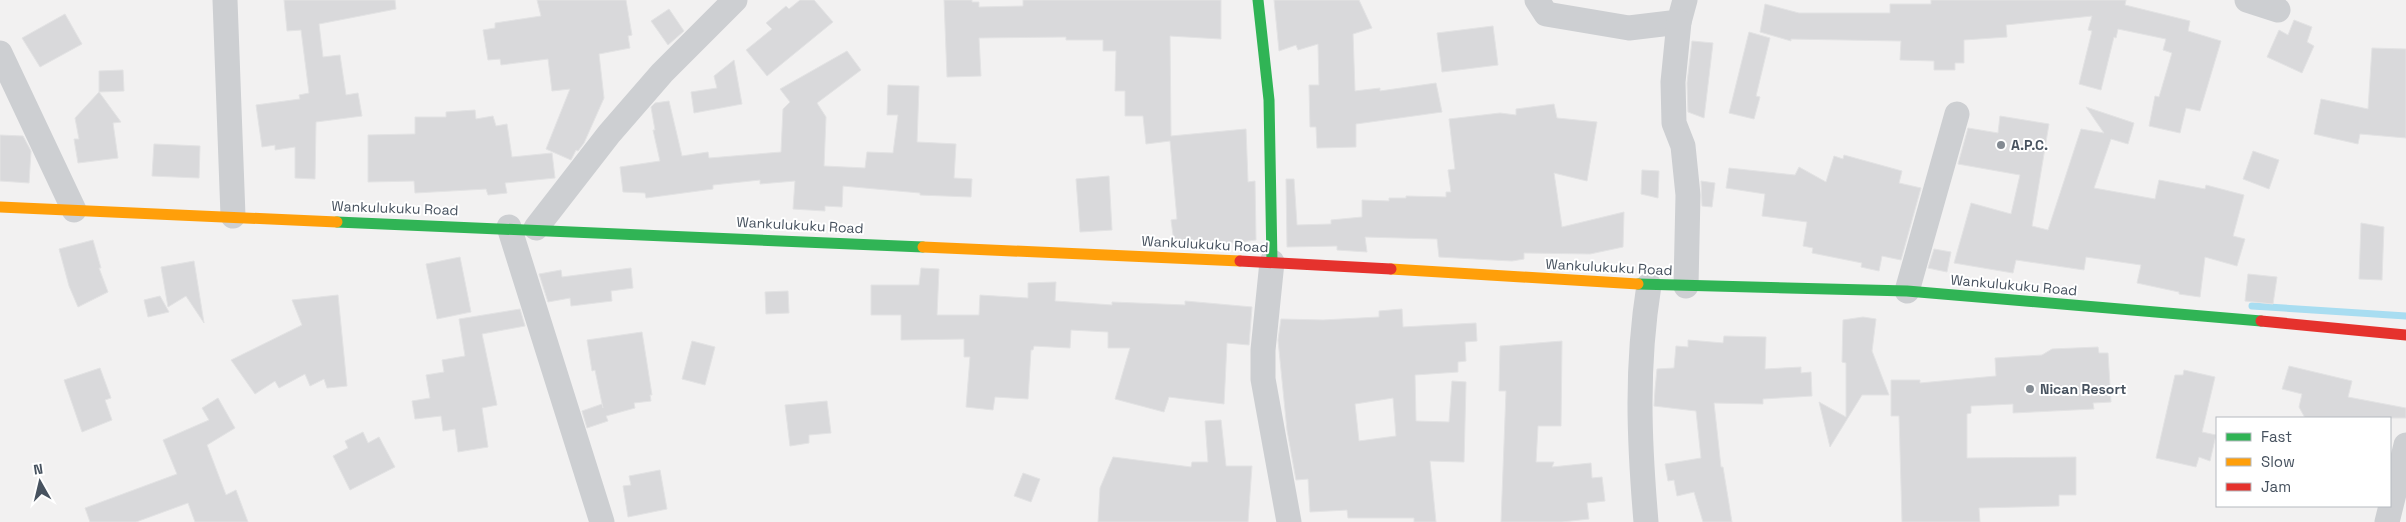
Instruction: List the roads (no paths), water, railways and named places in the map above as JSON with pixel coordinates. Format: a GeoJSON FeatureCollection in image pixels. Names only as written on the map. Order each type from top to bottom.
{"type":"FeatureCollection","features":[{"type":"Feature","properties":{"kind":"main road"},"geometry":{"type":"LineString","coordinates":[[1258,0],[1268,100],[1272,262]]}},
{"type":"Feature","properties":{"kind":"main road","name":"Wankulukuku Road"},"geometry":{"type":"LineString","coordinates":[[0,207],[536,228],[1272,262],[1649,285],[1908,291],[2223,317],[2406,336]]}},
{"type":"Feature","properties":{"kind":"street"},"geometry":{"type":"LineString","coordinates":[[225,0],[233,216]]}},
{"type":"Feature","properties":{"kind":"street"},"geometry":{"type":"LineString","coordinates":[[536,228],[608,134],[662,73],[735,0]]}},
{"type":"Feature","properties":{"kind":"street"},"geometry":{"type":"LineString","coordinates":[[1537,0],[1546,14],[1629,28],[1682,11],[1673,82],[1673,107],[1674,123],[1683,146],[1688,195],[1686,286]]}},
{"type":"Feature","properties":{"kind":"street"},"geometry":{"type":"LineString","coordinates":[[2247,0],[2278,10]]}},
{"type":"Feature","properties":{"kind":"street"},"geometry":{"type":"LineString","coordinates":[[0,53],[74,210]]}},
{"type":"Feature","properties":{"kind":"street"},"geometry":{"type":"LineString","coordinates":[[1908,291],[1957,114]]}},
{"type":"Feature","properties":{"kind":"street"},"geometry":{"type":"LineString","coordinates":[[509,227],[602,522]]}},
{"type":"Feature","properties":{"kind":"street"},"geometry":{"type":"LineString","coordinates":[[1272,262],[1263,350],[1263,379],[1289,522]]}},
{"type":"Feature","properties":{"kind":"street"},"geometry":{"type":"LineString","coordinates":[[1646,522],[1639,398],[1642,332],[1649,285]]}},
{"type":"Feature","properties":{"kind":"street"},"geometry":{"type":"LineString","coordinates":[[2391,506],[2406,445]]}},
{"type":"Feature","properties":{"kind":"street"},"geometry":{"type":"LineString","coordinates":[[2387,522],[2391,507]]}},
{"type":"Feature","properties":{"kind":"waterway"},"geometry":{"type":"LineString","coordinates":[[2252,306],[2406,316]]}},
{"type":"Feature","properties":{"kind":"place","name":"A.P.C."},"geometry":{"type":"Point","coordinates":[2001,145]}},
{"type":"Feature","properties":{"kind":"place","name":"Nican Resort"},"geometry":{"type":"Point","coordinates":[2030,389]}}]}
